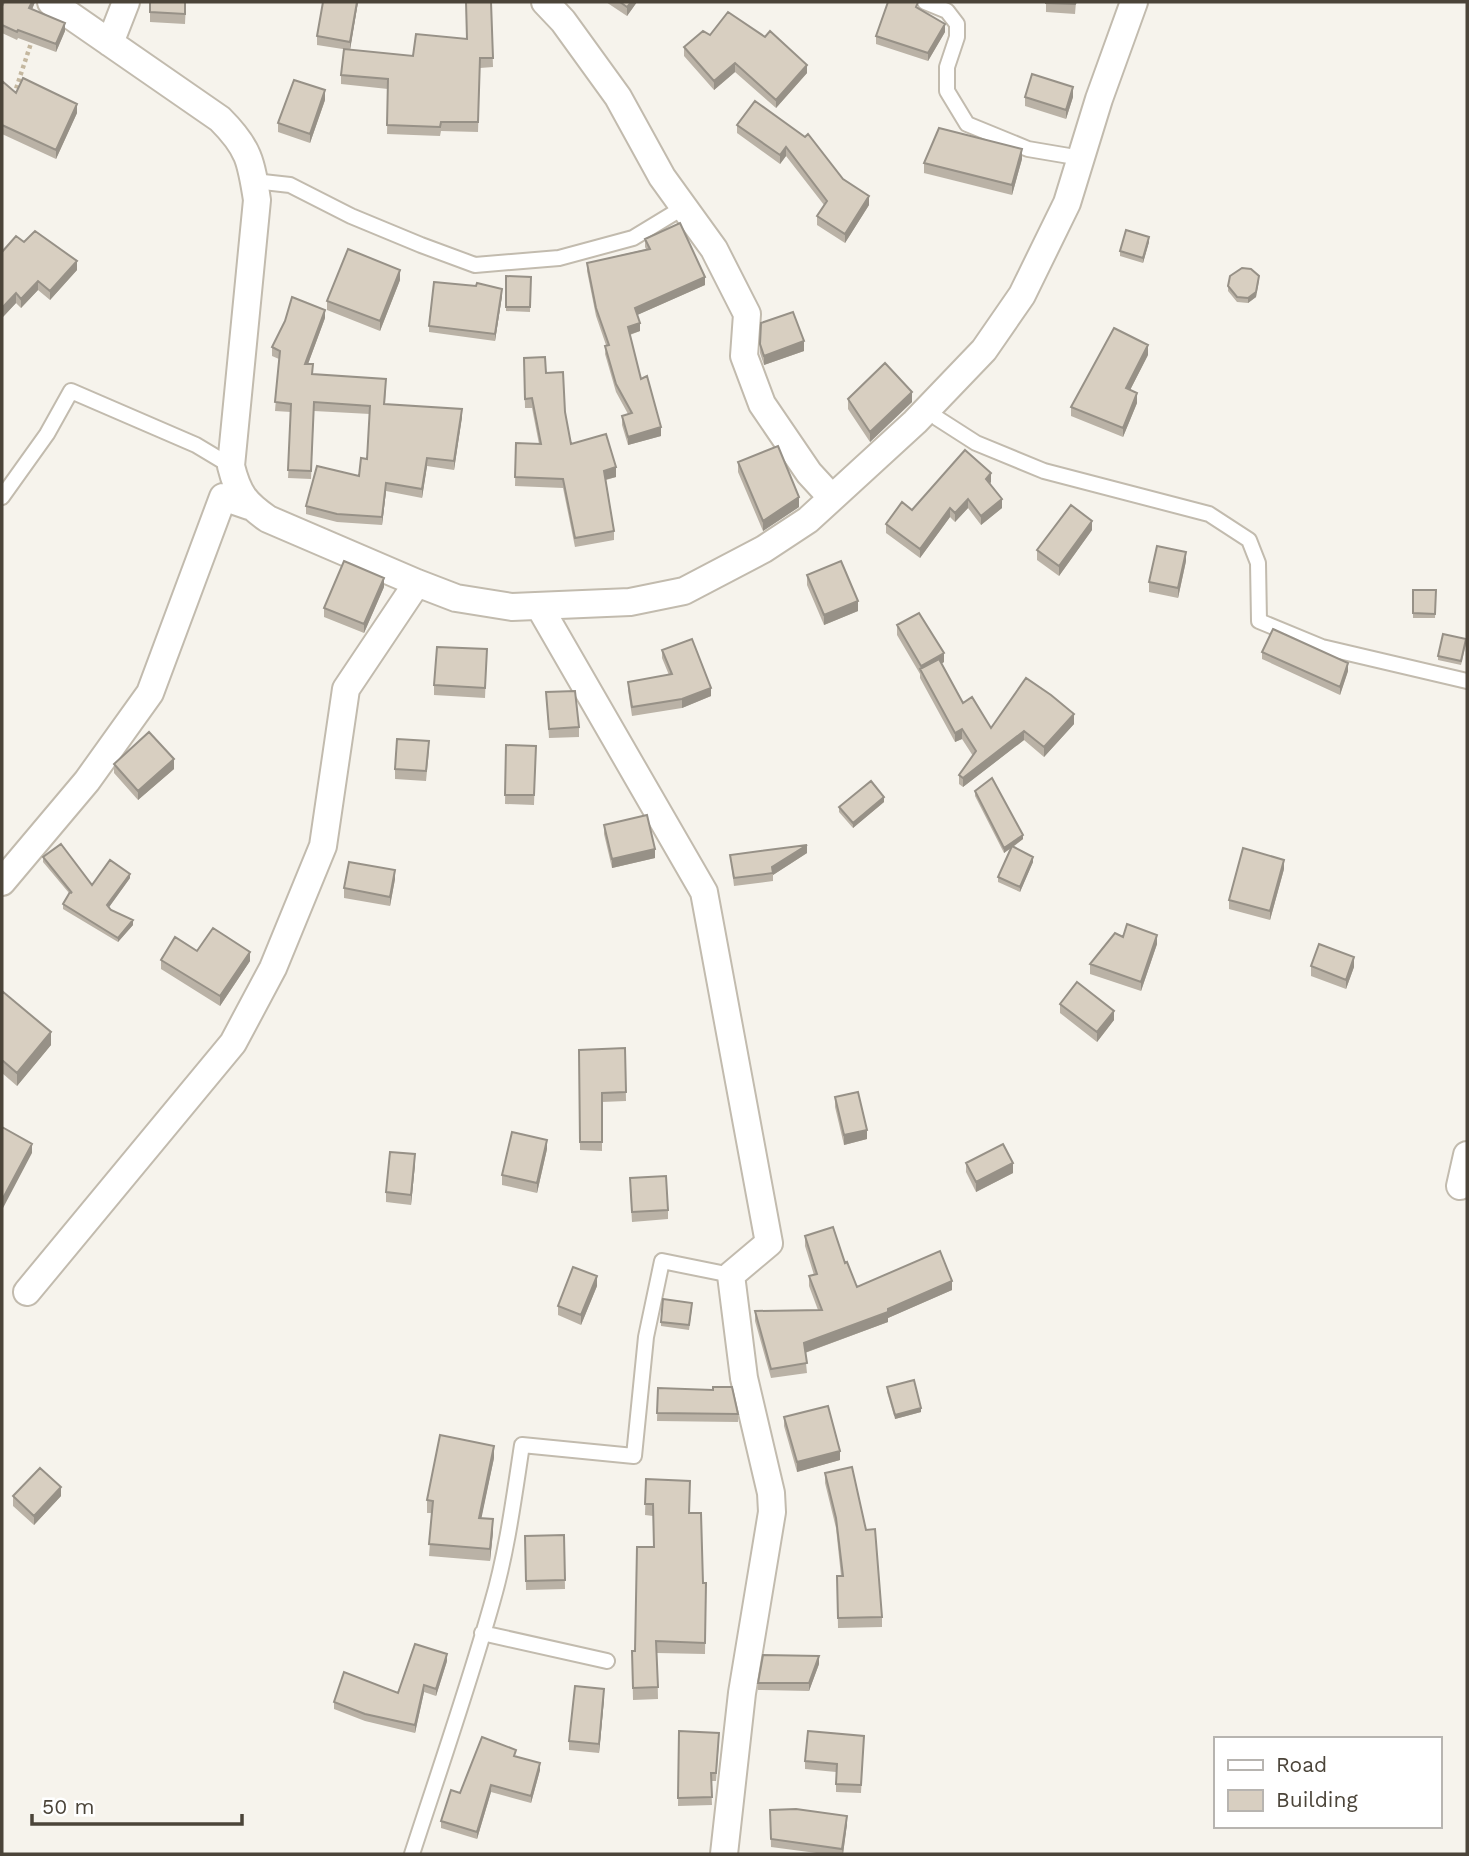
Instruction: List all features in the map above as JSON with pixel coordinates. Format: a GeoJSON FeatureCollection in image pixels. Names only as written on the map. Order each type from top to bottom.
{"type":"FeatureCollection","features":[{"type":"Feature","properties":{"kind":"street"},"geometry":{"type":"LineString","coordinates":[[51,2],[220,119],[247,151],[257,200],[231,466],[237,489],[249,506]]}},
{"type":"Feature","properties":{"kind":"street"},"geometry":{"type":"LineString","coordinates":[[110,43],[126,2]]}},
{"type":"Feature","properties":{"kind":"street"},"geometry":{"type":"LineString","coordinates":[[545,2],[563,21],[618,97],[662,177],[714,249],[747,314],[744,356],[762,404],[808,473],[832,498]]}},
{"type":"Feature","properties":{"kind":"street"},"geometry":{"type":"LineString","coordinates":[[2,882],[87,781],[150,693],[223,497],[249,506],[268,519],[456,598],[512,607],[630,602],[684,591],[764,549],[808,520],[929,408],[984,350],[1022,295],[1066,203],[1134,2]]}},
{"type":"Feature","properties":{"kind":"street"},"geometry":{"type":"LineString","coordinates":[[27,1293],[233,1043],[273,968],[323,846],[346,689],[417,583]]}},
{"type":"Feature","properties":{"kind":"street"},"geometry":{"type":"LineString","coordinates":[[539,606],[704,891],[769,1243],[731,1275],[744,1378],[771,1493],[772,1512],[741,1693],[724,1854]]}},
{"type":"Feature","properties":{"kind":"street"},"geometry":{"type":"LineString","coordinates":[[1460,1186],[1467,1155]]}},
{"type":"Feature","properties":{"kind":"lane"},"geometry":{"type":"LineString","coordinates":[[925,2],[947,12],[957,24],[957,37],[947,67],[947,92],[967,124],[1028,149],[1081,158]]}},
{"type":"Feature","properties":{"kind":"lane"},"geometry":{"type":"LineString","coordinates":[[254,181],[290,186],[351,216],[475,264],[559,258],[633,239],[684,207]]}},
{"type":"Feature","properties":{"kind":"lane"},"geometry":{"type":"LineString","coordinates":[[2,497],[47,434],[71,391],[197,444],[231,466]]}},
{"type":"Feature","properties":{"kind":"lane"},"geometry":{"type":"LineString","coordinates":[[929,408],[937,418],[976,443],[1044,471],[1209,514],[1249,540],[1258,563],[1259,621],[1322,647],[1467,681]]}},
{"type":"Feature","properties":{"kind":"lane"},"geometry":{"type":"LineString","coordinates":[[412,1854],[455,1727],[492,1603],[510,1522],[522,1445],[634,1456],[646,1337],[662,1261],[731,1275]]}},
{"type":"Feature","properties":{"kind":"lane"},"geometry":{"type":"LineString","coordinates":[[482,1633],[607,1661]]}},
{"type":"Feature","properties":{"kind":"path"},"geometry":{"type":"LineString","coordinates":[[12,99],[34,36]]}},
{"type":"Feature","properties":{"kind":"building"},"geometry":{"type":"Polygon","coordinates":[[[4,2],[32,2],[29,8],[65,23],[56,44],[2,25],[4,2]]]}},
{"type":"Feature","properties":{"kind":"building"},"geometry":{"type":"Polygon","coordinates":[[[150,2],[185,2],[185,14],[150,12],[150,2]]]}},
{"type":"Feature","properties":{"kind":"building"},"geometry":{"type":"Polygon","coordinates":[[[323,2],[357,2],[350,42],[317,36],[323,2]]]}},
{"type":"Feature","properties":{"kind":"building"},"geometry":{"type":"Polygon","coordinates":[[[466,2],[491,2],[493,58],[480,58],[478,122],[441,122],[440,127],[387,125],[388,79],[341,75],[344,49],[413,56],[416,34],[467,39],[466,2]]]}},
{"type":"Feature","properties":{"kind":"building"},"geometry":{"type":"Polygon","coordinates":[[[888,2],[918,2],[916,7],[945,24],[928,53],[876,36],[888,2]]]}},
{"type":"Feature","properties":{"kind":"building"},"geometry":{"type":"Polygon","coordinates":[[[1046,2],[1076,2],[1075,4],[1046,2]]]}},
{"type":"Feature","properties":{"kind":"building"},"geometry":{"type":"Polygon","coordinates":[[[728,12],[765,37],[770,31],[807,65],[776,100],[735,63],[714,81],[684,47],[703,31],[710,35],[728,12]]]}},
{"type":"Feature","properties":{"kind":"building"},"geometry":{"type":"Polygon","coordinates":[[[1032,74],[1073,87],[1066,110],[1025,97],[1032,74]]]}},
{"type":"Feature","properties":{"kind":"building"},"geometry":{"type":"Polygon","coordinates":[[[23,78],[77,104],[56,150],[2,125],[2,81],[16,93],[23,78]]]}},
{"type":"Feature","properties":{"kind":"building"},"geometry":{"type":"Polygon","coordinates":[[[294,80],[325,90],[310,134],[278,123],[294,80]]]}},
{"type":"Feature","properties":{"kind":"building"},"geometry":{"type":"Polygon","coordinates":[[[755,101],[805,137],[808,134],[843,179],[869,196],[845,234],[817,216],[827,201],[786,147],[780,155],[737,125],[755,101]]]}},
{"type":"Feature","properties":{"kind":"building"},"geometry":{"type":"Polygon","coordinates":[[[939,128],[1022,149],[1012,185],[924,163],[939,128]]]}},
{"type":"Feature","properties":{"kind":"building"},"geometry":{"type":"Polygon","coordinates":[[[680,223],[705,277],[635,308],[640,323],[628,327],[641,379],[647,376],[661,427],[628,437],[622,416],[632,413],[616,384],[605,346],[609,345],[596,308],[587,263],[650,249],[645,239],[680,223]]]}},
{"type":"Feature","properties":{"kind":"building"},"geometry":{"type":"Polygon","coordinates":[[[1126,230],[1149,237],[1143,258],[1120,251],[1126,230]]]}},
{"type":"Feature","properties":{"kind":"building"},"geometry":{"type":"Polygon","coordinates":[[[35,231],[77,261],[50,291],[38,281],[21,299],[16,293],[2,308],[2,252],[16,236],[24,242],[35,231]]]}},
{"type":"Feature","properties":{"kind":"building"},"geometry":{"type":"Polygon","coordinates":[[[348,249],[400,270],[380,321],[327,301],[348,249]]]}},
{"type":"Feature","properties":{"kind":"building"},"geometry":{"type":"Polygon","coordinates":[[[1242,268],[1251,269],[1259,276],[1256,292],[1248,298],[1237,297],[1228,286],[1230,276],[1242,268]]]}},
{"type":"Feature","properties":{"kind":"building"},"geometry":{"type":"Polygon","coordinates":[[[506,276],[531,277],[530,307],[506,307],[506,276]]]}},
{"type":"Feature","properties":{"kind":"building"},"geometry":{"type":"Polygon","coordinates":[[[434,282],[476,286],[477,283],[502,289],[495,334],[429,326],[434,282]]]}},
{"type":"Feature","properties":{"kind":"building"},"geometry":{"type":"Polygon","coordinates":[[[292,297],[325,310],[305,364],[313,364],[312,374],[386,379],[384,404],[462,409],[454,461],[427,458],[422,489],[386,483],[382,517],[337,514],[306,506],[317,466],[359,476],[361,458],[367,459],[370,406],[314,402],[311,471],[288,470],[291,404],[275,402],[280,351],[272,347],[285,321],[292,297]]]}},
{"type":"Feature","properties":{"kind":"building"},"geometry":{"type":"Polygon","coordinates":[[[793,312],[804,341],[764,356],[760,344],[761,323],[793,312]]]}},
{"type":"Feature","properties":{"kind":"building"},"geometry":{"type":"Polygon","coordinates":[[[1114,328],[1148,345],[1126,388],[1137,393],[1123,428],[1071,407],[1114,328]]]}},
{"type":"Feature","properties":{"kind":"building"},"geometry":{"type":"Polygon","coordinates":[[[545,357],[546,373],[563,372],[565,412],[571,444],[606,434],[616,467],[604,471],[614,531],[575,538],[563,479],[515,477],[516,443],[541,444],[532,398],[525,399],[524,358],[545,357]]]}},
{"type":"Feature","properties":{"kind":"building"},"geometry":{"type":"Polygon","coordinates":[[[885,363],[912,392],[870,432],[848,399],[885,363]]]}},
{"type":"Feature","properties":{"kind":"building"},"geometry":{"type":"Polygon","coordinates":[[[778,446],[799,497],[763,521],[738,462],[778,446]]]}},
{"type":"Feature","properties":{"kind":"building"},"geometry":{"type":"Polygon","coordinates":[[[965,450],[991,473],[986,479],[1002,499],[981,516],[968,499],[955,513],[950,508],[920,549],[886,524],[902,502],[912,510],[965,450]]]}},
{"type":"Feature","properties":{"kind":"building"},"geometry":{"type":"Polygon","coordinates":[[[1071,505],[1092,521],[1059,566],[1037,550],[1071,505]]]}},
{"type":"Feature","properties":{"kind":"building"},"geometry":{"type":"Polygon","coordinates":[[[1157,546],[1186,552],[1178,588],[1149,582],[1157,546]]]}},
{"type":"Feature","properties":{"kind":"building"},"geometry":{"type":"Polygon","coordinates":[[[344,561],[384,578],[364,624],[324,608],[344,561]]]}},
{"type":"Feature","properties":{"kind":"building"},"geometry":{"type":"Polygon","coordinates":[[[841,561],[858,601],[824,615],[807,575],[841,561]]]}},
{"type":"Feature","properties":{"kind":"building"},"geometry":{"type":"Polygon","coordinates":[[[1413,590],[1436,590],[1435,614],[1413,613],[1413,590]]]}},
{"type":"Feature","properties":{"kind":"building"},"geometry":{"type":"Polygon","coordinates":[[[919,613],[944,653],[921,666],[897,625],[919,613]]]}},
{"type":"Feature","properties":{"kind":"building"},"geometry":{"type":"Polygon","coordinates":[[[1273,629],[1348,663],[1340,687],[1262,652],[1273,629]]]}},
{"type":"Feature","properties":{"kind":"building"},"geometry":{"type":"Polygon","coordinates":[[[1443,634],[1466,639],[1461,661],[1438,656],[1443,634]]]}},
{"type":"Feature","properties":{"kind":"building"},"geometry":{"type":"Polygon","coordinates":[[[692,639],[711,688],[682,699],[632,707],[628,682],[672,674],[662,650],[692,639]]]}},
{"type":"Feature","properties":{"kind":"building"},"geometry":{"type":"Polygon","coordinates":[[[437,647],[487,649],[485,688],[434,685],[437,647]]]}},
{"type":"Feature","properties":{"kind":"building"},"geometry":{"type":"Polygon","coordinates":[[[939,659],[963,703],[972,697],[991,728],[1026,678],[1074,714],[1044,747],[1024,731],[963,778],[959,775],[976,751],[962,729],[955,733],[920,669],[939,659]]]}},
{"type":"Feature","properties":{"kind":"building"},"geometry":{"type":"Polygon","coordinates":[[[575,691],[579,727],[549,729],[546,692],[575,691]]]}},
{"type":"Feature","properties":{"kind":"building"},"geometry":{"type":"Polygon","coordinates":[[[149,732],[174,759],[138,791],[114,764],[149,732]]]}},
{"type":"Feature","properties":{"kind":"building"},"geometry":{"type":"Polygon","coordinates":[[[397,739],[429,741],[426,771],[395,769],[397,739]]]}},
{"type":"Feature","properties":{"kind":"building"},"geometry":{"type":"Polygon","coordinates":[[[506,745],[536,746],[534,795],[505,795],[506,745]]]}},
{"type":"Feature","properties":{"kind":"building"},"geometry":{"type":"Polygon","coordinates":[[[992,778],[1023,835],[1004,848],[975,791],[992,778]]]}},
{"type":"Feature","properties":{"kind":"building"},"geometry":{"type":"Polygon","coordinates":[[[871,781],[884,797],[853,823],[839,807],[871,781]]]}},
{"type":"Feature","properties":{"kind":"building"},"geometry":{"type":"Polygon","coordinates":[[[647,815],[655,849],[612,859],[604,825],[647,815]]]}},
{"type":"Feature","properties":{"kind":"building"},"geometry":{"type":"Polygon","coordinates":[[[61,844],[92,885],[110,860],[130,874],[107,905],[111,910],[133,920],[118,938],[63,904],[70,892],[72,893],[43,857],[61,844]]]}},
{"type":"Feature","properties":{"kind":"building"},"geometry":{"type":"Polygon","coordinates":[[[807,845],[772,867],[773,873],[734,878],[730,855],[807,845]]]}},
{"type":"Feature","properties":{"kind":"building"},"geometry":{"type":"Polygon","coordinates":[[[1012,846],[1033,857],[1020,887],[998,877],[1012,846]]]}},
{"type":"Feature","properties":{"kind":"building"},"geometry":{"type":"Polygon","coordinates":[[[1243,848],[1284,860],[1270,911],[1229,900],[1243,848]]]}},
{"type":"Feature","properties":{"kind":"building"},"geometry":{"type":"Polygon","coordinates":[[[349,862],[395,870],[390,897],[344,888],[349,862]]]}},
{"type":"Feature","properties":{"kind":"building"},"geometry":{"type":"Polygon","coordinates":[[[1127,924],[1157,935],[1141,982],[1090,964],[1115,933],[1123,937],[1127,924]]]}},
{"type":"Feature","properties":{"kind":"building"},"geometry":{"type":"Polygon","coordinates":[[[213,928],[250,952],[220,996],[161,960],[175,937],[197,951],[213,928]]]}},
{"type":"Feature","properties":{"kind":"building"},"geometry":{"type":"Polygon","coordinates":[[[1319,944],[1354,957],[1346,980],[1311,966],[1319,944]]]}},
{"type":"Feature","properties":{"kind":"building"},"geometry":{"type":"Polygon","coordinates":[[[1077,982],[1114,1011],[1097,1032],[1060,1004],[1077,982]]]}},
{"type":"Feature","properties":{"kind":"building"},"geometry":{"type":"Polygon","coordinates":[[[2,991],[51,1032],[17,1073],[2,1060],[2,991]]]}},
{"type":"Feature","properties":{"kind":"building"},"geometry":{"type":"Polygon","coordinates":[[[625,1048],[626,1092],[602,1093],[602,1142],[580,1142],[579,1050],[625,1048]]]}},
{"type":"Feature","properties":{"kind":"building"},"geometry":{"type":"Polygon","coordinates":[[[858,1092],[867,1130],[844,1135],[835,1097],[858,1092]]]}},
{"type":"Feature","properties":{"kind":"building"},"geometry":{"type":"Polygon","coordinates":[[[2,1127],[32,1144],[2,1200],[2,1127]]]}},
{"type":"Feature","properties":{"kind":"building"},"geometry":{"type":"Polygon","coordinates":[[[512,1132],[547,1140],[537,1183],[502,1175],[512,1132]]]}},
{"type":"Feature","properties":{"kind":"building"},"geometry":{"type":"Polygon","coordinates":[[[1003,1144],[1013,1163],[976,1182],[966,1163],[1003,1144]]]}},
{"type":"Feature","properties":{"kind":"building"},"geometry":{"type":"Polygon","coordinates":[[[390,1152],[415,1154],[411,1195],[386,1192],[390,1152]]]}},
{"type":"Feature","properties":{"kind":"building"},"geometry":{"type":"Polygon","coordinates":[[[666,1176],[668,1210],[632,1212],[630,1178],[666,1176]]]}},
{"type":"Feature","properties":{"kind":"building"},"geometry":{"type":"Polygon","coordinates":[[[833,1227],[845,1263],[847,1262],[857,1287],[940,1251],[952,1281],[888,1309],[888,1312],[804,1343],[807,1363],[771,1369],[755,1311],[822,1310],[809,1276],[817,1274],[805,1236],[833,1227]]]}},
{"type":"Feature","properties":{"kind":"building"},"geometry":{"type":"Polygon","coordinates":[[[573,1267],[597,1276],[581,1315],[558,1306],[573,1267]]]}},
{"type":"Feature","properties":{"kind":"building"},"geometry":{"type":"Polygon","coordinates":[[[663,1299],[692,1303],[689,1325],[661,1322],[663,1299]]]}},
{"type":"Feature","properties":{"kind":"building"},"geometry":{"type":"Polygon","coordinates":[[[914,1380],[921,1408],[895,1415],[887,1387],[914,1380]]]}},
{"type":"Feature","properties":{"kind":"building"},"geometry":{"type":"Polygon","coordinates":[[[713,1387],[732,1387],[738,1414],[657,1413],[658,1388],[713,1390],[713,1387]]]}},
{"type":"Feature","properties":{"kind":"building"},"geometry":{"type":"Polygon","coordinates":[[[828,1406],[840,1451],[797,1462],[784,1417],[828,1406]]]}},
{"type":"Feature","properties":{"kind":"building"},"geometry":{"type":"Polygon","coordinates":[[[440,1435],[494,1446],[479,1518],[493,1519],[490,1549],[429,1544],[433,1501],[427,1500],[440,1435]]]}},
{"type":"Feature","properties":{"kind":"building"},"geometry":{"type":"Polygon","coordinates":[[[852,1467],[866,1530],[875,1529],[882,1617],[838,1618],[837,1576],[843,1576],[836,1518],[825,1473],[852,1467]]]}},
{"type":"Feature","properties":{"kind":"building"},"geometry":{"type":"Polygon","coordinates":[[[40,1468],[61,1487],[34,1516],[13,1496],[40,1468]]]}},
{"type":"Feature","properties":{"kind":"building"},"geometry":{"type":"Polygon","coordinates":[[[646,1479],[690,1481],[689,1513],[701,1513],[703,1583],[706,1583],[705,1643],[656,1641],[658,1687],[633,1688],[637,1547],[654,1547],[653,1504],[645,1504],[646,1479]]]}},
{"type":"Feature","properties":{"kind":"building"},"geometry":{"type":"Polygon","coordinates":[[[564,1535],[565,1580],[526,1581],[525,1536],[564,1535]]]}},
{"type":"Feature","properties":{"kind":"building"},"geometry":{"type":"Polygon","coordinates":[[[415,1644],[447,1654],[436,1689],[424,1685],[415,1725],[365,1714],[334,1702],[344,1672],[398,1693],[415,1644]]]}},
{"type":"Feature","properties":{"kind":"building"},"geometry":{"type":"Polygon","coordinates":[[[763,1655],[819,1656],[809,1683],[758,1683],[763,1655]]]}},
{"type":"Feature","properties":{"kind":"building"},"geometry":{"type":"Polygon","coordinates":[[[575,1686],[604,1689],[599,1744],[569,1741],[575,1686]]]}},
{"type":"Feature","properties":{"kind":"building"},"geometry":{"type":"Polygon","coordinates":[[[679,1731],[719,1733],[716,1773],[711,1773],[712,1797],[678,1798],[679,1731]]]}},
{"type":"Feature","properties":{"kind":"building"},"geometry":{"type":"Polygon","coordinates":[[[808,1731],[864,1736],[861,1785],[836,1784],[837,1764],[805,1761],[808,1731]]]}},
{"type":"Feature","properties":{"kind":"building"},"geometry":{"type":"Polygon","coordinates":[[[482,1737],[516,1750],[514,1756],[540,1763],[531,1796],[491,1785],[477,1832],[441,1821],[451,1790],[460,1793],[482,1737]]]}},
{"type":"Feature","properties":{"kind":"building"},"geometry":{"type":"Polygon","coordinates":[[[796,1809],[847,1816],[842,1849],[771,1839],[770,1810],[796,1809]]]}}]}
